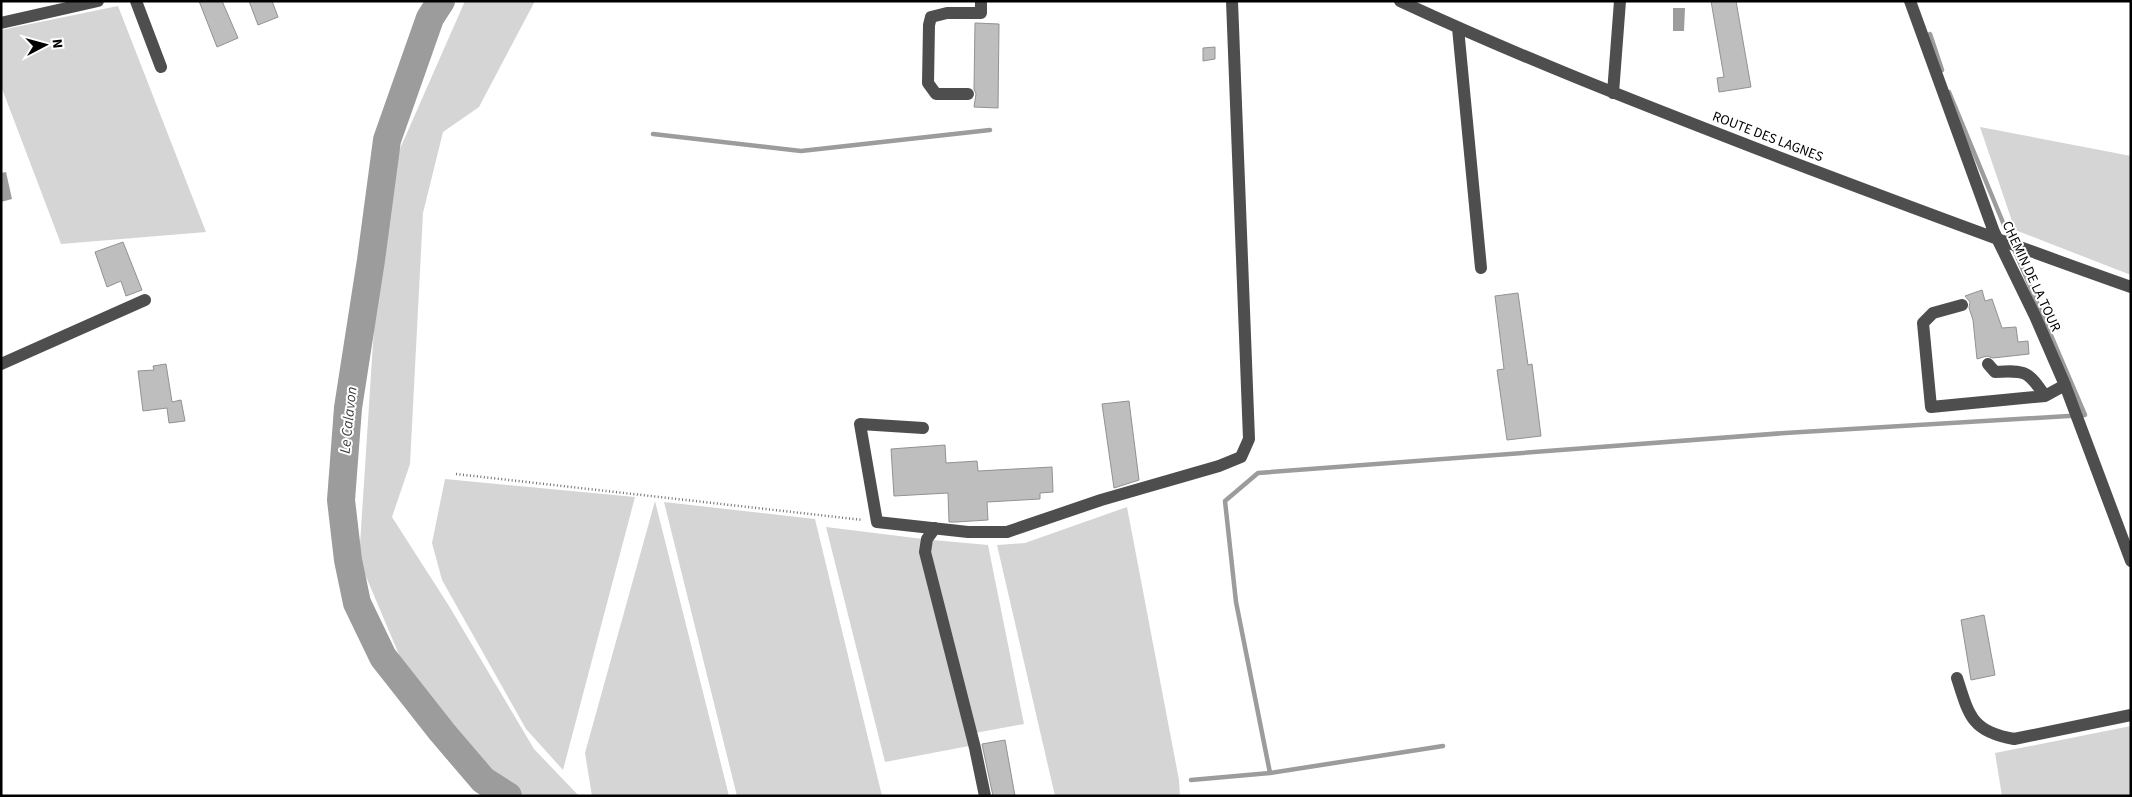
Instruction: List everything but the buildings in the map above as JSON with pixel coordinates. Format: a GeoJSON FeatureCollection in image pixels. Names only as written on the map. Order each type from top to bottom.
{"type":"FeatureCollection","features":[{"type":"Feature","properties":{"kind":"street"},"geometry":{"type":"LineString","coordinates":[[1,23],[98,1]]}},
{"type":"Feature","properties":{"kind":"street"},"geometry":{"type":"LineString","coordinates":[[136,1],[161,67]]}},
{"type":"Feature","properties":{"kind":"street"},"geometry":{"type":"LineString","coordinates":[[968,94],[936,94],[928,83],[929,25],[931,17],[947,13],[981,13],[981,1]]}},
{"type":"Feature","properties":{"kind":"street"},"geometry":{"type":"LineString","coordinates":[[923,428],[860,424],[876,522],[968,532],[1007,532],[1101,500],[1219,466],[1240,457],[1249,439],[1232,1]]}},
{"type":"Feature","properties":{"kind":"street","name":"ROUTE DES LAGNES"},"geometry":{"type":"LineString","coordinates":[[1400,1],[1458,28],[1613,93],[1997,240],[2131,286]]}},
{"type":"Feature","properties":{"kind":"street"},"geometry":{"type":"LineString","coordinates":[[1613,93],[1620,1]]}},
{"type":"Feature","properties":{"kind":"street","name":"CHEMIN DE LA TOUR"},"geometry":{"type":"LineString","coordinates":[[1910,1],[1997,240],[2035,316],[2065,386],[2131,561]]}},
{"type":"Feature","properties":{"kind":"street"},"geometry":{"type":"LineString","coordinates":[[1458,28],[1481,268]]}},
{"type":"Feature","properties":{"kind":"street"},"geometry":{"type":"LineString","coordinates":[[1,364],[145,300]]}},
{"type":"Feature","properties":{"kind":"street"},"geometry":{"type":"LineString","coordinates":[[1962,306],[1932,313],[1923,323],[1931,406],[2046,396],[2065,386]]}},
{"type":"Feature","properties":{"kind":"street"},"geometry":{"type":"LineString","coordinates":[[1988,364],[1995,372],[2018,370],[2032,376],[2046,396]]}},
{"type":"Feature","properties":{"kind":"street"},"geometry":{"type":"LineString","coordinates":[[935,528],[927,539],[925,552],[975,748],[985,796]]}},
{"type":"Feature","properties":{"kind":"street"},"geometry":{"type":"LineString","coordinates":[[1957,678],[1965,705],[1981,728],[1996,736],[2014,739],[2131,715]]}},
{"type":"Feature","properties":{"kind":"path"},"geometry":{"type":"LineString","coordinates":[[456,474],[876,522]]}},
{"type":"Feature","properties":{"kind":"shaded area"},"geometry":{"type":"Polygon","coordinates":[[[465,1],[535,1],[479,107],[443,132],[423,213],[410,464],[392,517],[449,606],[534,749],[579,796],[525,796],[475,762],[403,664],[359,560],[374,328],[399,151],[465,1]]]}},
{"type":"Feature","properties":{"kind":"shaded area"},"geometry":{"type":"Polygon","coordinates":[[[118,6],[206,232],[61,244],[1,86],[1,30],[118,6]]]}},
{"type":"Feature","properties":{"kind":"shaded area"},"geometry":{"type":"Polygon","coordinates":[[[1673,8],[1685,8],[1684,31],[1673,31],[1673,8]]]}},
{"type":"Feature","properties":{"kind":"shaded area"},"geometry":{"type":"Polygon","coordinates":[[[1980,127],[2131,156],[2131,275],[2015,230],[1980,127]]]}},
{"type":"Feature","properties":{"kind":"shaded area"},"geometry":{"type":"Polygon","coordinates":[[[6,172],[12,199],[1,202],[1,173],[6,172]]]}},
{"type":"Feature","properties":{"kind":"shaded area"},"geometry":{"type":"Polygon","coordinates":[[[445,479],[635,497],[563,770],[526,729],[442,580],[432,543],[445,479]]]}},
{"type":"Feature","properties":{"kind":"shaded area"},"geometry":{"type":"Polygon","coordinates":[[[655,501],[729,796],[592,796],[585,753],[655,501]]]}},
{"type":"Feature","properties":{"kind":"shaded area"},"geometry":{"type":"Polygon","coordinates":[[[664,502],[815,519],[882,796],[737,796],[664,502]]]}},
{"type":"Feature","properties":{"kind":"shaded area"},"geometry":{"type":"Polygon","coordinates":[[[1127,507],[1179,780],[1180,796],[1055,796],[997,545],[1025,543],[1127,507]]]}},
{"type":"Feature","properties":{"kind":"shaded area"},"geometry":{"type":"Polygon","coordinates":[[[826,527],[923,539],[969,746],[885,762],[826,527]]]}},
{"type":"Feature","properties":{"kind":"shaded area"},"geometry":{"type":"Polygon","coordinates":[[[933,540],[988,545],[1024,724],[975,733],[930,553],[933,540]]]}},
{"type":"Feature","properties":{"kind":"shaded area"},"geometry":{"type":"Polygon","coordinates":[[[2131,726],[2131,796],[2002,796],[1995,753],[2131,726]]]}},
{"type":"Feature","properties":{"kind":"waterway","name":"Le Calavon"},"geometry":{"type":"LineString","coordinates":[[441,1],[430,18],[387,140],[348,408],[341,500],[348,560],[357,603],[383,657],[442,732],[483,780],[508,796]]}},
{"type":"Feature","properties":{"kind":"waterway"},"geometry":{"type":"LineString","coordinates":[[1930,34],[1942,70]]}},
{"type":"Feature","properties":{"kind":"waterway"},"geometry":{"type":"LineString","coordinates":[[1949,92],[2011,242]]}},
{"type":"Feature","properties":{"kind":"waterway"},"geometry":{"type":"LineString","coordinates":[[653,134],[801,151],[990,130]]}},
{"type":"Feature","properties":{"kind":"waterway"},"geometry":{"type":"LineString","coordinates":[[1191,780],[1270,773],[1236,602],[1225,501],[1258,473],[1785,433],[2085,415],[2014,249]]}},
{"type":"Feature","properties":{"kind":"waterway"},"geometry":{"type":"LineString","coordinates":[[1270,773],[1443,746]]}}]}
